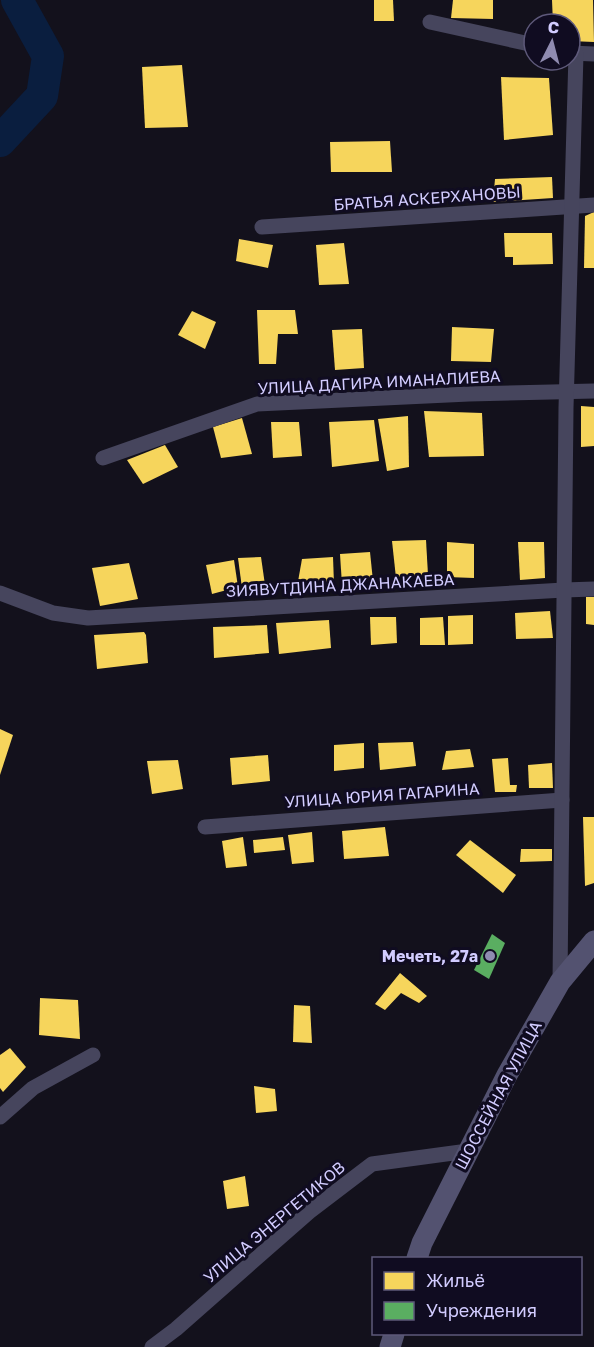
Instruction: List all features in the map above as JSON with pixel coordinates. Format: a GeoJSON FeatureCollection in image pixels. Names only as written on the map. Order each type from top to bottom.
{"type":"FeatureCollection","features":[{"type":"Feature","properties":{"kind":"main road","name":"ШОССЕЙНАЯ УЛИЦА"},"geometry":{"type":"LineString","coordinates":[[417,1257],[422,1243],[507,1075],[560,982],[594,941]]}},
{"type":"Feature","properties":{"kind":"street"},"geometry":{"type":"LineString","coordinates":[[430,22],[522,42]]}},
{"type":"Feature","properties":{"kind":"street"},"geometry":{"type":"LineString","coordinates":[[560,982],[566,391],[573,72]]}},
{"type":"Feature","properties":{"kind":"street","name":"БРАТЬЯ АСКЕРХАНОВЫ"},"geometry":{"type":"LineString","coordinates":[[262,227],[594,206]]}},
{"type":"Feature","properties":{"kind":"street","name":"УЛИЦА ДАГИРА ИМАНАЛИЕВА"},"geometry":{"type":"LineString","coordinates":[[103,458],[257,404],[594,391]]}},
{"type":"Feature","properties":{"kind":"street","name":"ЗИЯВУТДИНА ДЖАНАКАЕВА"},"geometry":{"type":"LineString","coordinates":[[0,593],[53,613],[88,618],[594,589]]}},
{"type":"Feature","properties":{"kind":"street","name":"УЛИЦА ЮРИЯ ГАГАРИНА"},"geometry":{"type":"LineString","coordinates":[[205,827],[562,800]]}},
{"type":"Feature","properties":{"kind":"street"},"geometry":{"type":"LineString","coordinates":[[0,1117],[33,1088],[93,1055]]}},
{"type":"Feature","properties":{"kind":"street","name":"УЛИЦА ЭНЕРГЕТИКОВ"},"geometry":{"type":"LineString","coordinates":[[152,1347],[176,1329],[309,1212],[372,1164],[468,1151]]}},
{"type":"Feature","properties":{"kind":"building: Жильё"},"geometry":{"type":"Polygon","coordinates":[[[374,0],[393,0],[394,21],[374,21],[374,0]]]}},
{"type":"Feature","properties":{"kind":"building: Жильё"},"geometry":{"type":"Polygon","coordinates":[[[453,0],[493,0],[493,19],[451,18],[453,0]]]}},
{"type":"Feature","properties":{"kind":"building: Жильё"},"geometry":{"type":"Polygon","coordinates":[[[552,0],[593,0],[594,42],[582,42],[582,12],[552,12],[552,0]]]}},
{"type":"Feature","properties":{"kind":"building: Жильё"},"geometry":{"type":"Polygon","coordinates":[[[182,65],[188,127],[145,128],[142,67],[182,65]]]}},
{"type":"Feature","properties":{"kind":"building: Жильё"},"geometry":{"type":"Polygon","coordinates":[[[501,77],[549,78],[553,135],[504,140],[501,77]]]}},
{"type":"Feature","properties":{"kind":"building: Жильё"},"geometry":{"type":"Polygon","coordinates":[[[390,141],[392,172],[331,172],[330,142],[390,141]]]}},
{"type":"Feature","properties":{"kind":"building: Жильё"},"geometry":{"type":"Polygon","coordinates":[[[552,177],[553,198],[493,202],[495,179],[552,177]]]}},
{"type":"Feature","properties":{"kind":"building: Жильё"},"geometry":{"type":"Polygon","coordinates":[[[594,212],[594,268],[584,268],[585,216],[594,212]]]}},
{"type":"Feature","properties":{"kind":"building: Жильё"},"geometry":{"type":"Polygon","coordinates":[[[504,233],[552,233],[553,264],[513,265],[513,257],[505,257],[504,233]]]}},
{"type":"Feature","properties":{"kind":"building: Жильё"},"geometry":{"type":"Polygon","coordinates":[[[239,239],[273,245],[268,268],[236,261],[239,239]]]}},
{"type":"Feature","properties":{"kind":"building: Жильё"},"geometry":{"type":"Polygon","coordinates":[[[344,243],[349,284],[319,285],[316,245],[344,243]]]}},
{"type":"Feature","properties":{"kind":"building: Жильё"},"geometry":{"type":"Polygon","coordinates":[[[257,310],[295,310],[298,334],[278,334],[276,364],[259,364],[257,310]]]}},
{"type":"Feature","properties":{"kind":"building: Жильё"},"geometry":{"type":"Polygon","coordinates":[[[192,311],[216,322],[205,349],[178,335],[192,311]]]}},
{"type":"Feature","properties":{"kind":"building: Жильё"},"geometry":{"type":"Polygon","coordinates":[[[452,327],[494,329],[491,362],[451,361],[452,327]]]}},
{"type":"Feature","properties":{"kind":"building: Жильё"},"geometry":{"type":"Polygon","coordinates":[[[362,329],[364,368],[335,370],[332,330],[362,329]]]}},
{"type":"Feature","properties":{"kind":"building: Жильё"},"geometry":{"type":"Polygon","coordinates":[[[581,406],[594,407],[594,446],[581,447],[581,406]]]}},
{"type":"Feature","properties":{"kind":"building: Жильё"},"geometry":{"type":"Polygon","coordinates":[[[424,411],[482,413],[484,456],[429,457],[424,411]]]}},
{"type":"Feature","properties":{"kind":"building: Жильё"},"geometry":{"type":"Polygon","coordinates":[[[408,416],[409,467],[387,471],[378,419],[408,416]]]}},
{"type":"Feature","properties":{"kind":"building: Жильё"},"geometry":{"type":"Polygon","coordinates":[[[242,418],[252,454],[221,458],[213,427],[242,418]]]}},
{"type":"Feature","properties":{"kind":"building: Жильё"},"geometry":{"type":"Polygon","coordinates":[[[374,420],[379,461],[332,467],[329,422],[374,420]]]}},
{"type":"Feature","properties":{"kind":"building: Жильё"},"geometry":{"type":"Polygon","coordinates":[[[271,422],[299,422],[302,456],[273,458],[271,422]]]}},
{"type":"Feature","properties":{"kind":"building: Жильё"},"geometry":{"type":"Polygon","coordinates":[[[165,445],[178,467],[143,484],[127,460],[165,445]]]}},
{"type":"Feature","properties":{"kind":"building: Жильё"},"geometry":{"type":"Polygon","coordinates":[[[426,540],[428,575],[396,578],[392,541],[426,540]]]}},
{"type":"Feature","properties":{"kind":"building: Жильё"},"geometry":{"type":"Polygon","coordinates":[[[447,542],[474,544],[474,578],[447,577],[447,542]]]}},
{"type":"Feature","properties":{"kind":"building: Жильё"},"geometry":{"type":"Polygon","coordinates":[[[518,542],[544,542],[545,578],[520,580],[518,542]]]}},
{"type":"Feature","properties":{"kind":"building: Жильё"},"geometry":{"type":"Polygon","coordinates":[[[370,552],[373,581],[342,585],[340,554],[370,552]]]}},
{"type":"Feature","properties":{"kind":"building: Жильё"},"geometry":{"type":"Polygon","coordinates":[[[261,557],[265,585],[242,588],[238,558],[261,557]]]}},
{"type":"Feature","properties":{"kind":"building: Жильё"},"geometry":{"type":"Polygon","coordinates":[[[333,557],[334,584],[297,587],[302,559],[333,557]]]}},
{"type":"Feature","properties":{"kind":"building: Жильё"},"geometry":{"type":"Polygon","coordinates":[[[234,560],[238,587],[212,594],[206,565],[234,560]]]}},
{"type":"Feature","properties":{"kind":"building: Жильё"},"geometry":{"type":"Polygon","coordinates":[[[129,563],[138,599],[100,606],[92,568],[129,563]]]}},
{"type":"Feature","properties":{"kind":"building: Жильё"},"geometry":{"type":"Polygon","coordinates":[[[586,597],[594,597],[594,625],[586,624],[586,597]]]}},
{"type":"Feature","properties":{"kind":"building: Жильё"},"geometry":{"type":"Polygon","coordinates":[[[550,611],[553,638],[516,639],[515,613],[550,611]]]}},
{"type":"Feature","properties":{"kind":"building: Жильё"},"geometry":{"type":"Polygon","coordinates":[[[473,615],[473,644],[448,645],[448,616],[473,615]]]}},
{"type":"Feature","properties":{"kind":"building: Жильё"},"geometry":{"type":"Polygon","coordinates":[[[370,617],[396,617],[397,643],[371,645],[370,617]]]}},
{"type":"Feature","properties":{"kind":"building: Жильё"},"geometry":{"type":"Polygon","coordinates":[[[443,617],[445,645],[420,645],[420,618],[443,617]]]}},
{"type":"Feature","properties":{"kind":"building: Жильё"},"geometry":{"type":"Polygon","coordinates":[[[329,620],[331,648],[279,654],[276,623],[329,620]]]}},
{"type":"Feature","properties":{"kind":"building: Жильё"},"geometry":{"type":"Polygon","coordinates":[[[267,625],[269,653],[214,658],[213,627],[267,625]]]}},
{"type":"Feature","properties":{"kind":"building: Жильё"},"geometry":{"type":"Polygon","coordinates":[[[144,632],[148,663],[97,669],[94,635],[144,632]]]}},
{"type":"Feature","properties":{"kind":"building: Жильё"},"geometry":{"type":"Polygon","coordinates":[[[0,729],[13,735],[0,775],[0,729]]]}},
{"type":"Feature","properties":{"kind":"building: Жильё"},"geometry":{"type":"Polygon","coordinates":[[[413,742],[416,766],[380,770],[378,743],[413,742]]]}},
{"type":"Feature","properties":{"kind":"building: Жильё"},"geometry":{"type":"Polygon","coordinates":[[[364,743],[364,768],[334,771],[334,745],[364,743]]]}},
{"type":"Feature","properties":{"kind":"building: Жильё"},"geometry":{"type":"Polygon","coordinates":[[[470,749],[474,767],[442,770],[446,751],[470,749]]]}},
{"type":"Feature","properties":{"kind":"building: Жильё"},"geometry":{"type":"Polygon","coordinates":[[[268,755],[270,781],[232,785],[230,758],[268,755]]]}},
{"type":"Feature","properties":{"kind":"building: Жильё"},"geometry":{"type":"Polygon","coordinates":[[[508,758],[510,785],[517,785],[516,792],[495,792],[492,759],[508,758]]]}},
{"type":"Feature","properties":{"kind":"building: Жильё"},"geometry":{"type":"Polygon","coordinates":[[[178,760],[183,789],[152,794],[147,761],[178,760]]]}},
{"type":"Feature","properties":{"kind":"building: Жильё"},"geometry":{"type":"Polygon","coordinates":[[[552,763],[553,788],[529,788],[528,765],[552,763]]]}},
{"type":"Feature","properties":{"kind":"building: Жильё"},"geometry":{"type":"Polygon","coordinates":[[[583,817],[594,817],[594,883],[585,886],[583,817]]]}},
{"type":"Feature","properties":{"kind":"building: Жильё"},"geometry":{"type":"Polygon","coordinates":[[[385,827],[389,856],[344,859],[342,831],[385,827]]]}},
{"type":"Feature","properties":{"kind":"building: Жильё"},"geometry":{"type":"Polygon","coordinates":[[[312,832],[314,862],[292,864],[288,835],[312,832]]]}},
{"type":"Feature","properties":{"kind":"building: Жильё"},"geometry":{"type":"Polygon","coordinates":[[[243,837],[247,866],[226,868],[222,841],[243,837]]]}},
{"type":"Feature","properties":{"kind":"building: Жильё"},"geometry":{"type":"Polygon","coordinates":[[[283,837],[285,850],[254,853],[253,840],[283,837]]]}},
{"type":"Feature","properties":{"kind":"building: Жильё"},"geometry":{"type":"Polygon","coordinates":[[[470,840],[516,875],[503,893],[456,855],[470,840]]]}},
{"type":"Feature","properties":{"kind":"building: Жильё"},"geometry":{"type":"Polygon","coordinates":[[[521,849],[552,849],[552,861],[520,862],[521,849]]]}},
{"type":"Feature","properties":{"kind":"building: Жильё"},"geometry":{"type":"Polygon","coordinates":[[[400,973],[427,996],[419,1003],[401,993],[385,1010],[375,1004],[400,973]]]}},
{"type":"Feature","properties":{"kind":"building: Жильё"},"geometry":{"type":"Polygon","coordinates":[[[40,998],[78,1000],[80,1039],[39,1035],[40,998]]]}},
{"type":"Feature","properties":{"kind":"building: Жильё"},"geometry":{"type":"Polygon","coordinates":[[[294,1005],[310,1006],[312,1043],[293,1042],[294,1005]]]}},
{"type":"Feature","properties":{"kind":"building: Жильё"},"geometry":{"type":"Polygon","coordinates":[[[10,1048],[26,1067],[3,1092],[0,1088],[0,1055],[10,1048]]]}},
{"type":"Feature","properties":{"kind":"building: Жильё"},"geometry":{"type":"Polygon","coordinates":[[[254,1086],[275,1089],[277,1111],[256,1113],[254,1086]]]}},
{"type":"Feature","properties":{"kind":"building: Жильё"},"geometry":{"type":"Polygon","coordinates":[[[245,1176],[249,1206],[227,1209],[223,1181],[245,1176]]]}},
{"type":"Feature","properties":{"kind":"building: Учреждения","name":"Мечеть, 27а"},"geometry":{"type":"Polygon","coordinates":[[[492,934],[505,943],[489,979],[474,970],[492,934]]]}},
{"type":"Feature","properties":{"kind":"waterway"},"geometry":{"type":"LineString","coordinates":[[0,141],[42,96],[48,56],[17,0]]}},
{"type":"Feature","properties":{"kind":"place","name":"Мечеть, 27а"},"geometry":{"type":"Point","coordinates":[490,956]}}]}
